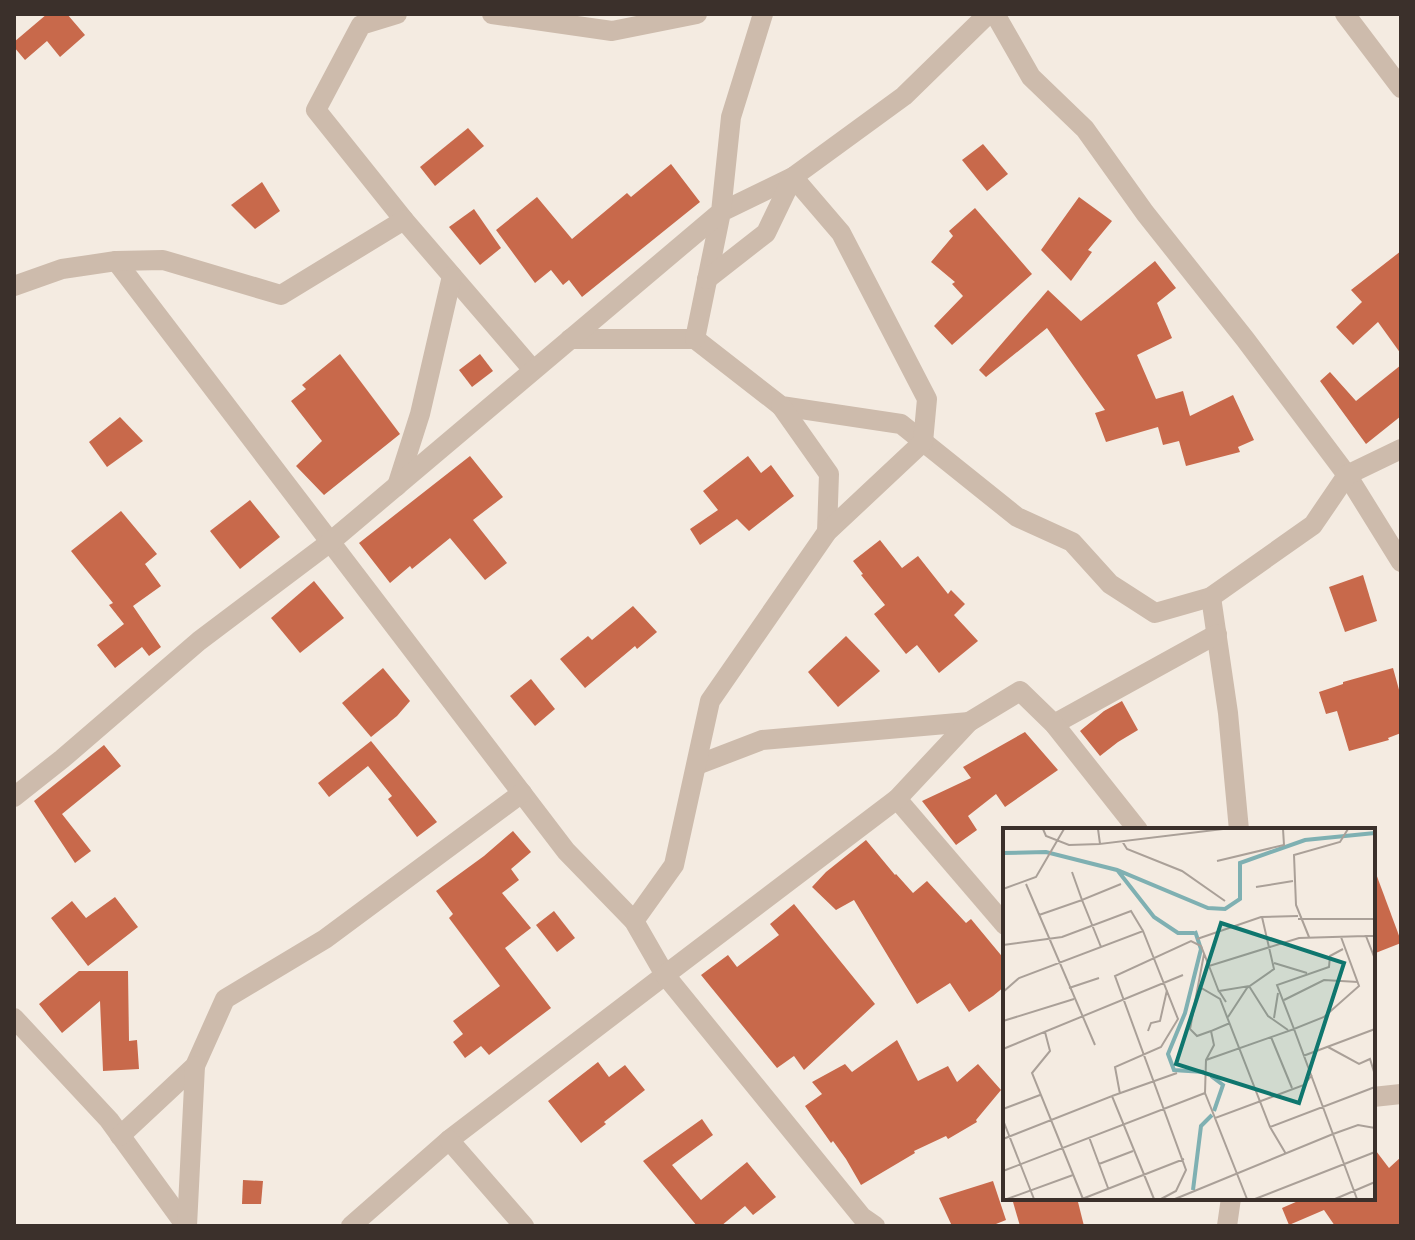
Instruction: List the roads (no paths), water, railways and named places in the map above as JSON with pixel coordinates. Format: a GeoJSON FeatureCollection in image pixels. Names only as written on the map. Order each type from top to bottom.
{"type":"FeatureCollection","features":[{"type":"Feature","properties":{"kind":"street"},"geometry":{"type":"LineString","coordinates":[[397,14],[361,25],[316,110],[404,220],[533,370]]}},
{"type":"Feature","properties":{"kind":"street"},"geometry":{"type":"LineString","coordinates":[[492,14],[612,31],[697,14]]}},
{"type":"Feature","properties":{"kind":"street"},"geometry":{"type":"LineString","coordinates":[[695,339],[721,212],[731,117],[763,14]]}},
{"type":"Feature","properties":{"kind":"street"},"geometry":{"type":"LineString","coordinates":[[14,797],[199,641],[329,543],[721,212],[793,177],[904,96],[988,14]]}},
{"type":"Feature","properties":{"kind":"street"},"geometry":{"type":"LineString","coordinates":[[995,14],[1031,77],[1085,129],[1145,213],[1347,475],[1401,562]]}},
{"type":"Feature","properties":{"kind":"street"},"geometry":{"type":"LineString","coordinates":[[1345,14],[1401,88]]}},
{"type":"Feature","properties":{"kind":"street"},"geometry":{"type":"LineString","coordinates":[[707,279],[766,233],[793,177]]}},
{"type":"Feature","properties":{"kind":"street"},"geometry":{"type":"LineString","coordinates":[[634,921],[674,865],[710,701],[827,532],[923,442],[927,399],[841,233],[793,177]]}},
{"type":"Feature","properties":{"kind":"street"},"geometry":{"type":"LineString","coordinates":[[14,286],[62,269],[116,261],[163,260],[281,295],[404,220]]}},
{"type":"Feature","properties":{"kind":"street"},"geometry":{"type":"LineString","coordinates":[[116,261],[566,851],[634,921],[665,975],[862,1217],[875,1226]]}},
{"type":"Feature","properties":{"kind":"street"},"geometry":{"type":"LineString","coordinates":[[397,486],[420,414],[452,276]]}},
{"type":"Feature","properties":{"kind":"street"},"geometry":{"type":"LineString","coordinates":[[570,339],[695,339],[781,406],[829,474],[827,532]]}},
{"type":"Feature","properties":{"kind":"street"},"geometry":{"type":"LineString","coordinates":[[781,406],[901,424],[1017,517],[1072,542],[1110,584],[1155,613],[1211,597],[1313,525],[1347,475],[1401,449]]}},
{"type":"Feature","properties":{"kind":"street"},"geometry":{"type":"LineString","coordinates":[[1211,597],[1228,713],[1239,828]]}},
{"type":"Feature","properties":{"kind":"street"},"geometry":{"type":"LineString","coordinates":[[1054,724],[1217,634]]}},
{"type":"Feature","properties":{"kind":"street"},"geometry":{"type":"LineString","coordinates":[[351,1226],[449,1140],[897,799],[969,722],[1020,691],[1054,724],[1136,828]]}},
{"type":"Feature","properties":{"kind":"street"},"geometry":{"type":"LineString","coordinates":[[697,765],[762,740],[969,722]]}},
{"type":"Feature","properties":{"kind":"street"},"geometry":{"type":"LineString","coordinates":[[186,1226],[195,1066],[225,999],[325,939],[522,793]]}},
{"type":"Feature","properties":{"kind":"street"},"geometry":{"type":"LineString","coordinates":[[897,799],[1003,923]]}},
{"type":"Feature","properties":{"kind":"street"},"geometry":{"type":"LineString","coordinates":[[14,1018],[109,1120],[186,1226]]}},
{"type":"Feature","properties":{"kind":"street"},"geometry":{"type":"LineString","coordinates":[[120,1136],[195,1066]]}},
{"type":"Feature","properties":{"kind":"street"},"geometry":{"type":"LineString","coordinates":[[1375,1097],[1401,1094]]}},
{"type":"Feature","properties":{"kind":"street"},"geometry":{"type":"LineString","coordinates":[[449,1140],[524,1226]]}},
{"type":"Feature","properties":{"kind":"street"},"geometry":{"type":"LineString","coordinates":[[1227,1226],[1231,1200]]}}]}
